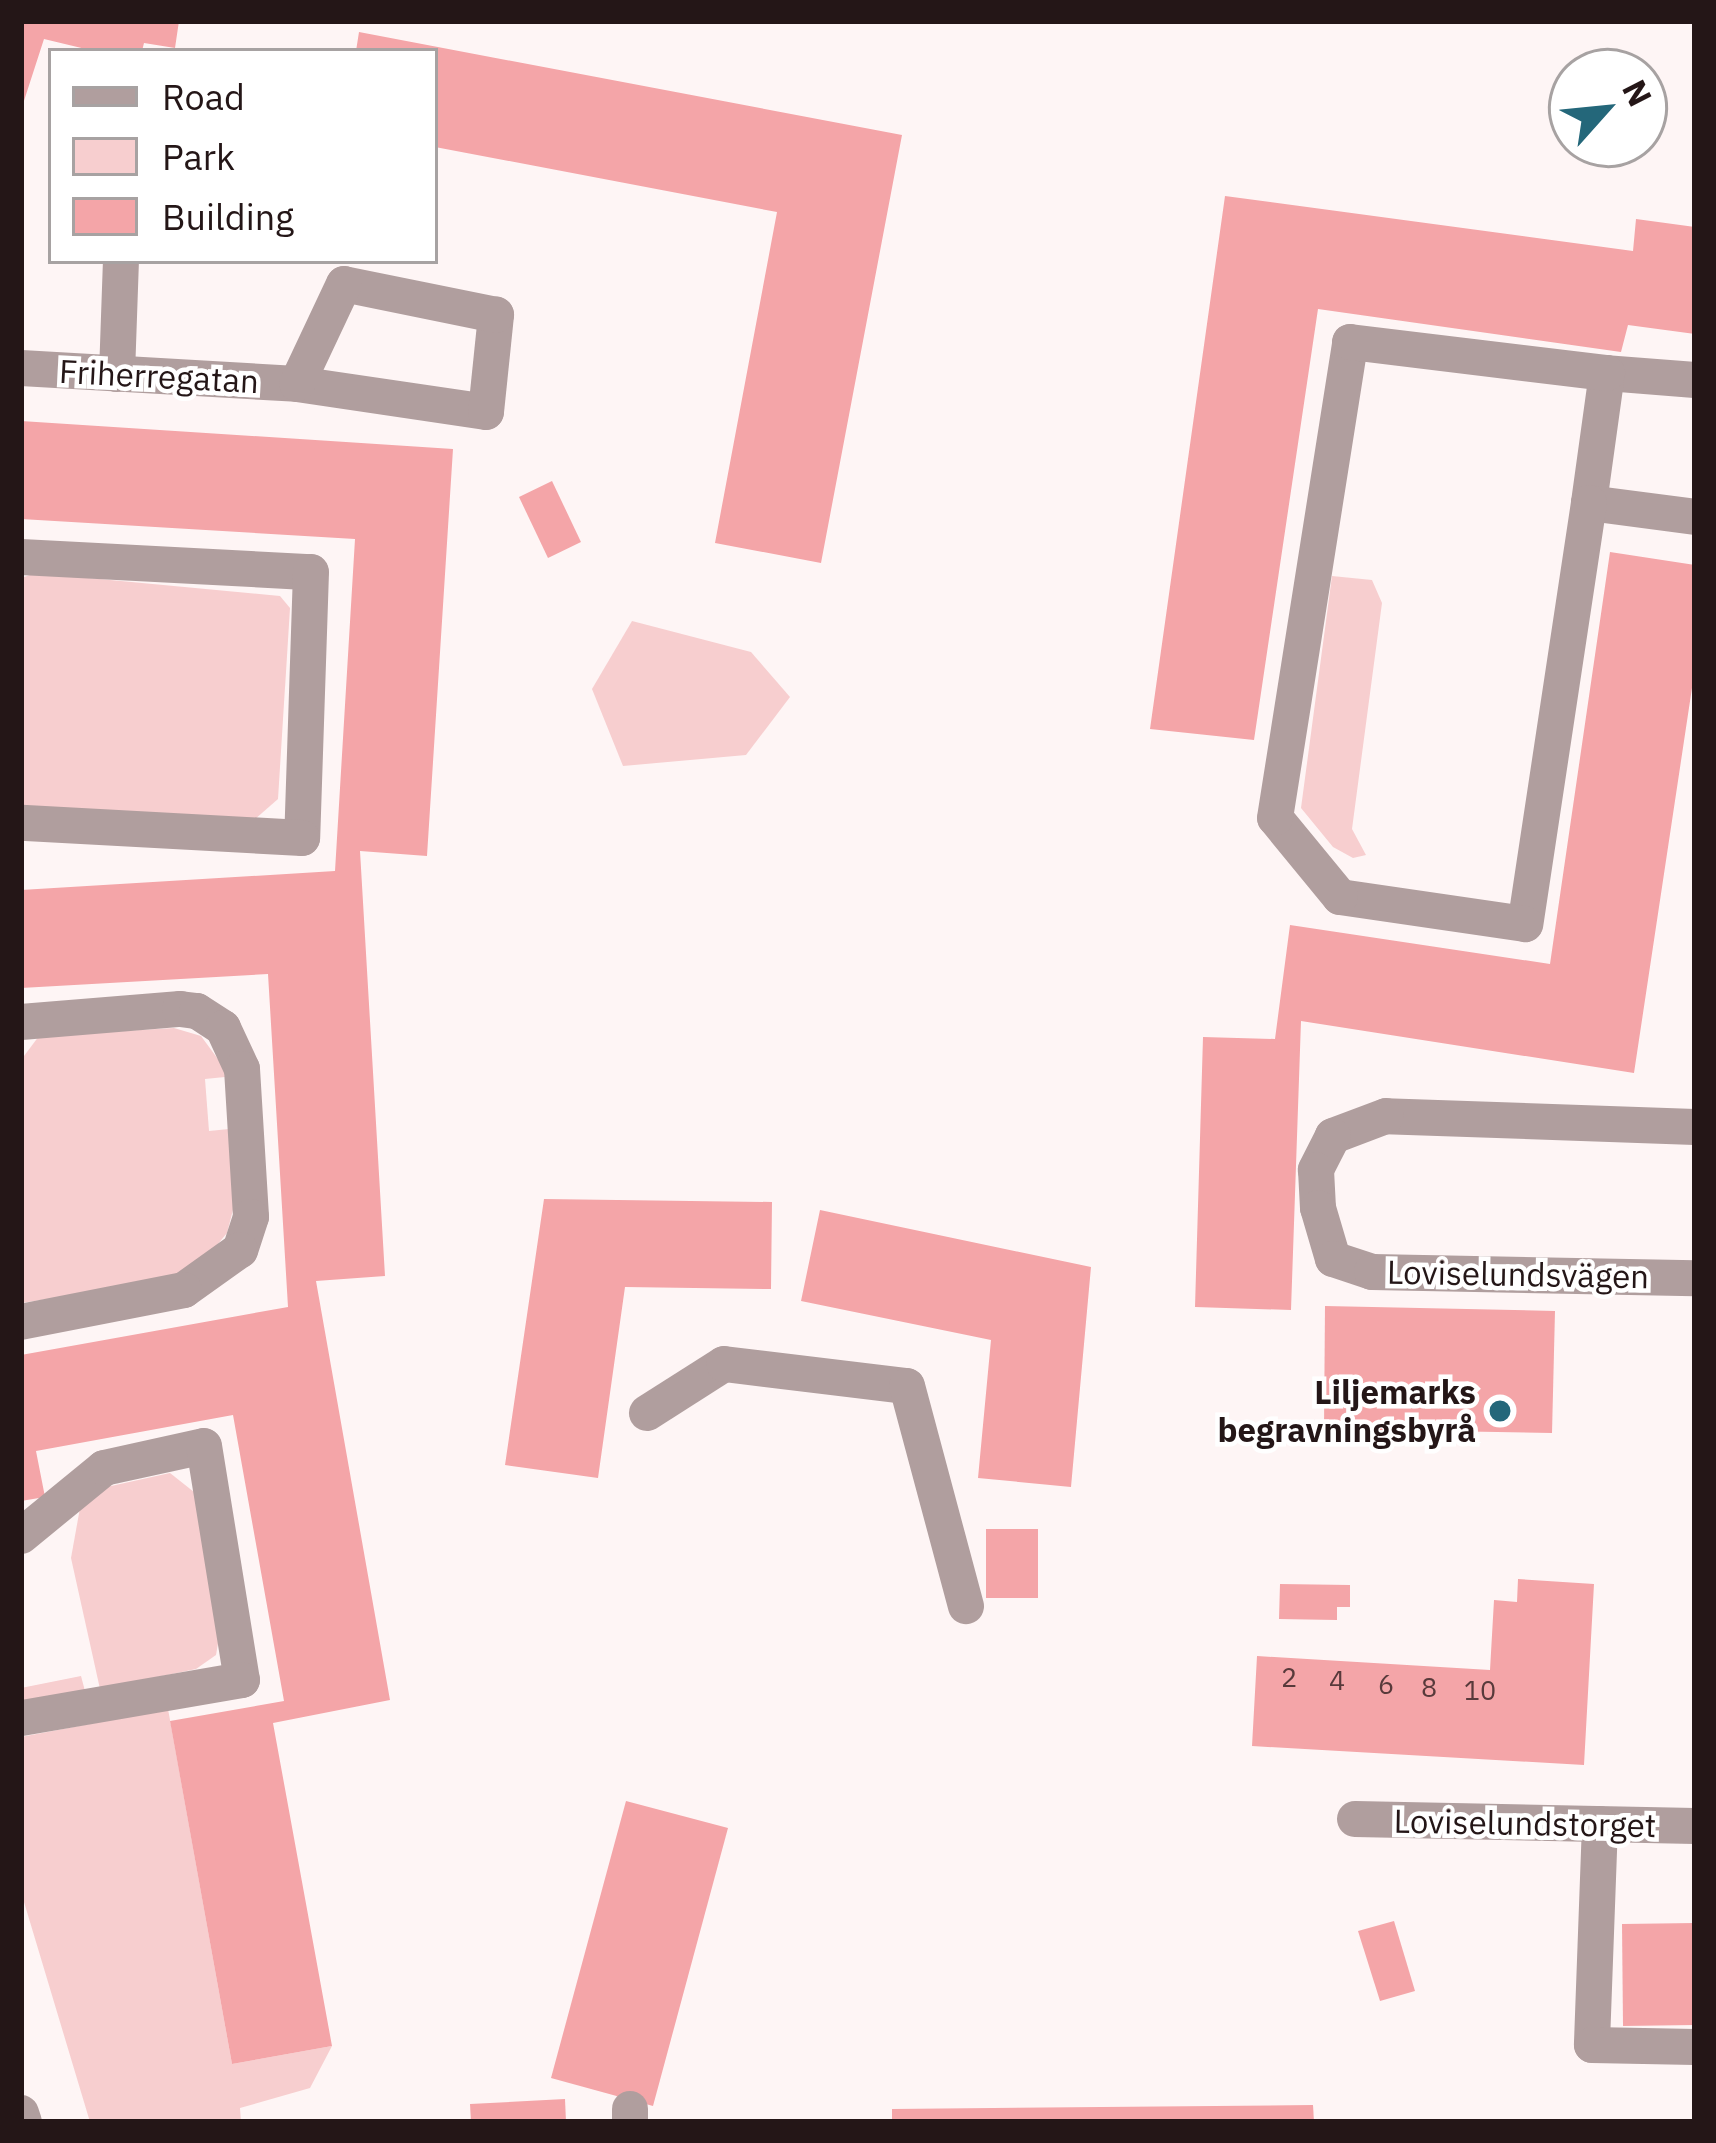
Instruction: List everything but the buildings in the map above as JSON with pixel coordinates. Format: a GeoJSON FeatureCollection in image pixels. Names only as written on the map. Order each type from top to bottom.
{"type":"FeatureCollection","features":[{"type":"Feature","properties":{"kind":"street"},"geometry":{"type":"LineString","coordinates":[[117,374],[121,264]]}},
{"type":"Feature","properties":{"kind":"street","name":"Friherregatan"},"geometry":{"type":"LineString","coordinates":[[21,368],[297,384],[486,412],[496,315],[344,284],[297,384]]}},
{"type":"Feature","properties":{"kind":"street"},"geometry":{"type":"LineString","coordinates":[[1607,373],[1525,924],[1340,897],[1275,818],[1350,342],[1695,380]]}},
{"type":"Feature","properties":{"kind":"street"},"geometry":{"type":"LineString","coordinates":[[1589,503],[1695,517]]}},
{"type":"Feature","properties":{"kind":"street"},"geometry":{"type":"LineString","coordinates":[[21,557],[311,572],[302,838],[21,824]]}},
{"type":"Feature","properties":{"kind":"street"},"geometry":{"type":"LineString","coordinates":[[21,1022],[179,1009],[197,1011],[223,1028],[242,1070],[251,1216],[240,1250],[184,1290],[165,1298],[21,1322]]}},
{"type":"Feature","properties":{"kind":"street","name":"Loviselundsvägen"},"geometry":{"type":"LineString","coordinates":[[1695,1126],[1387,1116],[1334,1136],[1316,1170],[1318,1208],[1334,1259],[1372,1272],[1695,1278]]}},
{"type":"Feature","properties":{"kind":"street"},"geometry":{"type":"LineString","coordinates":[[647,1414],[724,1364],[908,1386],[966,1606]]}},
{"type":"Feature","properties":{"kind":"street"},"geometry":{"type":"LineString","coordinates":[[21,1537],[104,1468],[204,1446],[242,1680],[21,1718]]}},
{"type":"Feature","properties":{"kind":"street","name":"Loviselundstorget"},"geometry":{"type":"LineString","coordinates":[[1355,1819],[1695,1826]]}},
{"type":"Feature","properties":{"kind":"street"},"geometry":{"type":"LineString","coordinates":[[1600,1824],[1592,2045],[1695,2048]]}},
{"type":"Feature","properties":{"kind":"green space"},"geometry":{"type":"Polygon","coordinates":[[[36,573],[280,596],[290,608],[278,799],[254,820],[21,810],[21,578],[36,573]]]}},
{"type":"Feature","properties":{"kind":"green space"},"geometry":{"type":"Polygon","coordinates":[[[1332,576],[1372,580],[1382,603],[1352,829],[1366,855],[1353,858],[1333,847],[1301,808],[1332,576]]]}},
{"type":"Feature","properties":{"kind":"green space"},"geometry":{"type":"Polygon","coordinates":[[[632,621],[751,652],[790,697],[746,755],[623,766],[592,689],[632,621]]]}},
{"type":"Feature","properties":{"kind":"green space"},"geometry":{"type":"Polygon","coordinates":[[[174,1028],[201,1036],[223,1066],[225,1077],[205,1079],[209,1131],[229,1129],[235,1202],[227,1233],[208,1256],[167,1281],[21,1303],[21,1060],[39,1036],[174,1028]]]}},
{"type":"Feature","properties":{"kind":"green space"},"geometry":{"type":"Polygon","coordinates":[[[170,1473],[194,1492],[221,1626],[216,1655],[196,1669],[100,1689],[71,1558],[80,1508],[102,1488],[170,1473]]]}},
{"type":"Feature","properties":{"kind":"green space"},"geometry":{"type":"Polygon","coordinates":[[[81,1676],[85,1691],[21,1705],[21,1688],[81,1676]]]}},
{"type":"Feature","properties":{"kind":"green space"},"geometry":{"type":"Polygon","coordinates":[[[168,1709],[232,2064],[332,2046],[310,2088],[240,2108],[241,2122],[90,2122],[21,1892],[21,1737],[168,1709]]]}},
{"type":"Feature","properties":{"kind":"place","name":"Liljemarks begravningsbyrå"},"geometry":{"type":"Point","coordinates":[1500,1411]}}]}
